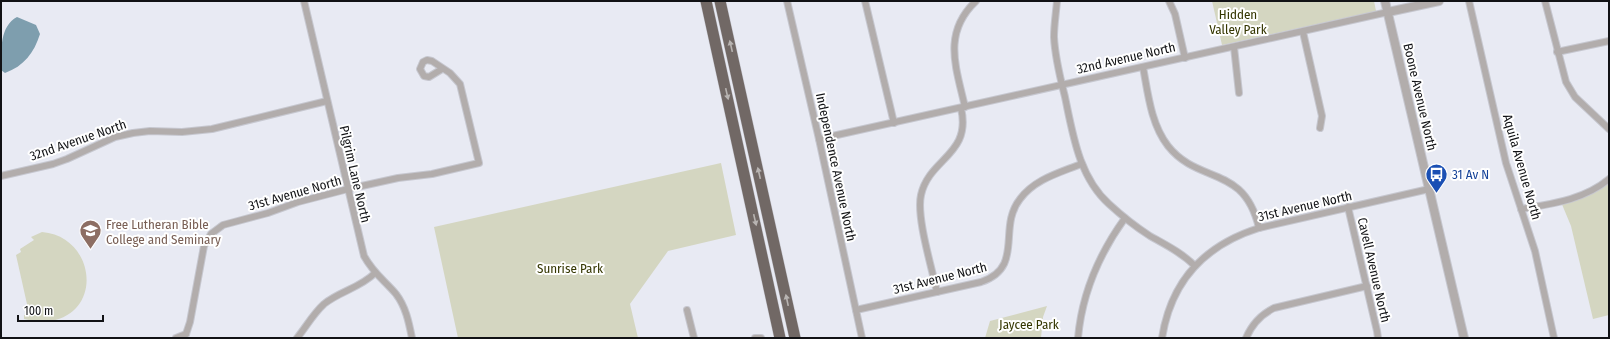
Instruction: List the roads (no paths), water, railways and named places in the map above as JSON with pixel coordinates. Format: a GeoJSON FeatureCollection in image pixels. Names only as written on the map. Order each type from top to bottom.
{"type":"FeatureCollection","features":[{"type":"Feature","properties":{"kind":"highway"},"geometry":{"type":"LineString","coordinates":[[706,1],[780,338]]}},
{"type":"Feature","properties":{"kind":"highway"},"geometry":{"type":"LineString","coordinates":[[720,1],[795,338]]}},
{"type":"Feature","properties":{"kind":"street","name":"Pilgrim Lane North"},"geometry":{"type":"LineString","coordinates":[[304,1],[364,256],[375,273],[397,296],[405,311],[412,338]]}},
{"type":"Feature","properties":{"kind":"street","name":"Independence Avenue North"},"geometry":{"type":"LineString","coordinates":[[787,1],[819,139],[862,338]]}},
{"type":"Feature","properties":{"kind":"street"},"geometry":{"type":"LineString","coordinates":[[865,1],[894,123]]}},
{"type":"Feature","properties":{"kind":"street"},"geometry":{"type":"LineString","coordinates":[[966,1],[971,6]]}},
{"type":"Feature","properties":{"kind":"street"},"geometry":{"type":"LineString","coordinates":[[937,292],[921,219],[920,197],[927,179],[959,141],[964,124],[963,107],[955,62],[954,40],[961,19],[976,1]]}},
{"type":"Feature","properties":{"kind":"street"},"geometry":{"type":"LineString","coordinates":[[1056,1],[1054,36],[1055,52],[1074,141],[1081,164],[1098,192],[1108,203],[1125,218],[1148,234],[1177,250],[1195,266]]}},
{"type":"Feature","properties":{"kind":"street"},"geometry":{"type":"LineString","coordinates":[[1169,1],[1176,14],[1185,58]]}},
{"type":"Feature","properties":{"kind":"street","name":"Boone Avenue North"},"geometry":{"type":"LineString","coordinates":[[1385,1],[1464,338]]}},
{"type":"Feature","properties":{"kind":"street","name":"32nd Avenue North"},"geometry":{"type":"LineString","coordinates":[[819,139],[1439,1]]}},
{"type":"Feature","properties":{"kind":"street","name":"Aquila Avenue North"},"geometry":{"type":"LineString","coordinates":[[1469,1],[1506,163],[1535,251],[1554,338]]}},
{"type":"Feature","properties":{"kind":"street"},"geometry":{"type":"LineString","coordinates":[[1545,1],[1566,82],[1570,90],[1582,104],[1609,129]]}},
{"type":"Feature","properties":{"kind":"street"},"geometry":{"type":"LineString","coordinates":[[1303,32],[1322,116],[1320,128]]}},
{"type":"Feature","properties":{"kind":"street"},"geometry":{"type":"LineString","coordinates":[[1557,52],[1609,41]]}},
{"type":"Feature","properties":{"kind":"street"},"geometry":{"type":"LineString","coordinates":[[1234,47],[1239,93]]}},
{"type":"Feature","properties":{"kind":"street"},"geometry":{"type":"LineString","coordinates":[[1143,67],[1155,120],[1162,137],[1186,162],[1232,183],[1241,190],[1252,207],[1259,228]]}},
{"type":"Feature","properties":{"kind":"street","name":"31st Avenue North"},"geometry":{"type":"LineString","coordinates":[[188,336],[202,251],[206,240],[223,225],[268,213],[298,202],[348,189],[398,178],[432,174],[479,163],[460,84],[450,73],[442,69]]}},
{"type":"Feature","properties":{"kind":"street","name":"32nd Avenue North"},"geometry":{"type":"LineString","coordinates":[[1,176],[54,164],[97,144],[127,134],[150,131],[182,132],[212,129],[327,101]]}},
{"type":"Feature","properties":{"kind":"street","name":"31st Avenue North"},"geometry":{"type":"LineString","coordinates":[[856,310],[981,282],[997,275],[1003,269],[1007,260],[1011,220],[1020,199],[1038,182],[1081,164]]}},
{"type":"Feature","properties":{"kind":"street"},"geometry":{"type":"LineString","coordinates":[[1521,209],[1565,201],[1594,189],[1609,179]]}},
{"type":"Feature","properties":{"kind":"street","name":"31st Avenue North"},"geometry":{"type":"LineString","coordinates":[[1162,338],[1168,310],[1184,280],[1195,266],[1212,251],[1232,238],[1259,228],[1430,189]]}},
{"type":"Feature","properties":{"kind":"street","name":"Cavell Avenue North"},"geometry":{"type":"LineString","coordinates":[[1348,207],[1378,338]]}},
{"type":"Feature","properties":{"kind":"street"},"geometry":{"type":"LineString","coordinates":[[1078,338],[1088,285],[1108,243],[1125,218]]}},
{"type":"Feature","properties":{"kind":"street"},"geometry":{"type":"LineString","coordinates":[[296,338],[324,304],[336,296],[360,285],[375,273]]}},
{"type":"Feature","properties":{"kind":"street"},"geometry":{"type":"LineString","coordinates":[[1246,338],[1251,327],[1258,318],[1274,308],[1367,286]]}},
{"type":"Feature","properties":{"kind":"street"},"geometry":{"type":"LineString","coordinates":[[688,310],[694,338]]}},
{"type":"Feature","properties":{"kind":"street"},"geometry":{"type":"LineString","coordinates":[[176,338],[188,336]]}},
{"type":"Feature","properties":{"kind":"water"},"geometry":{"type":"Polygon","coordinates":[[[17,17],[36,25],[40,34],[35,47],[23,63],[5,73],[1,70],[1,54],[4,32],[11,21],[17,17]]]}},
{"type":"Feature","properties":{"kind":"place","name":"31 Av N"},"geometry":{"type":"Point","coordinates":[1436,194]}},
{"type":"Feature","properties":{"kind":"place","name":"Free Lutheran Bible College and Seminary"},"geometry":{"type":"Point","coordinates":[91,250]}},
{"type":"Feature","properties":{"kind":"park label","name":"Hidden Valley Park"},"geometry":{"type":"Point","coordinates":[1238,22]}},
{"type":"Feature","properties":{"kind":"park label","name":"Sunrise Park"},"geometry":{"type":"Point","coordinates":[570,268]}},
{"type":"Feature","properties":{"kind":"park label","name":"Jaycee Park"},"geometry":{"type":"Point","coordinates":[1029,324]}}]}
